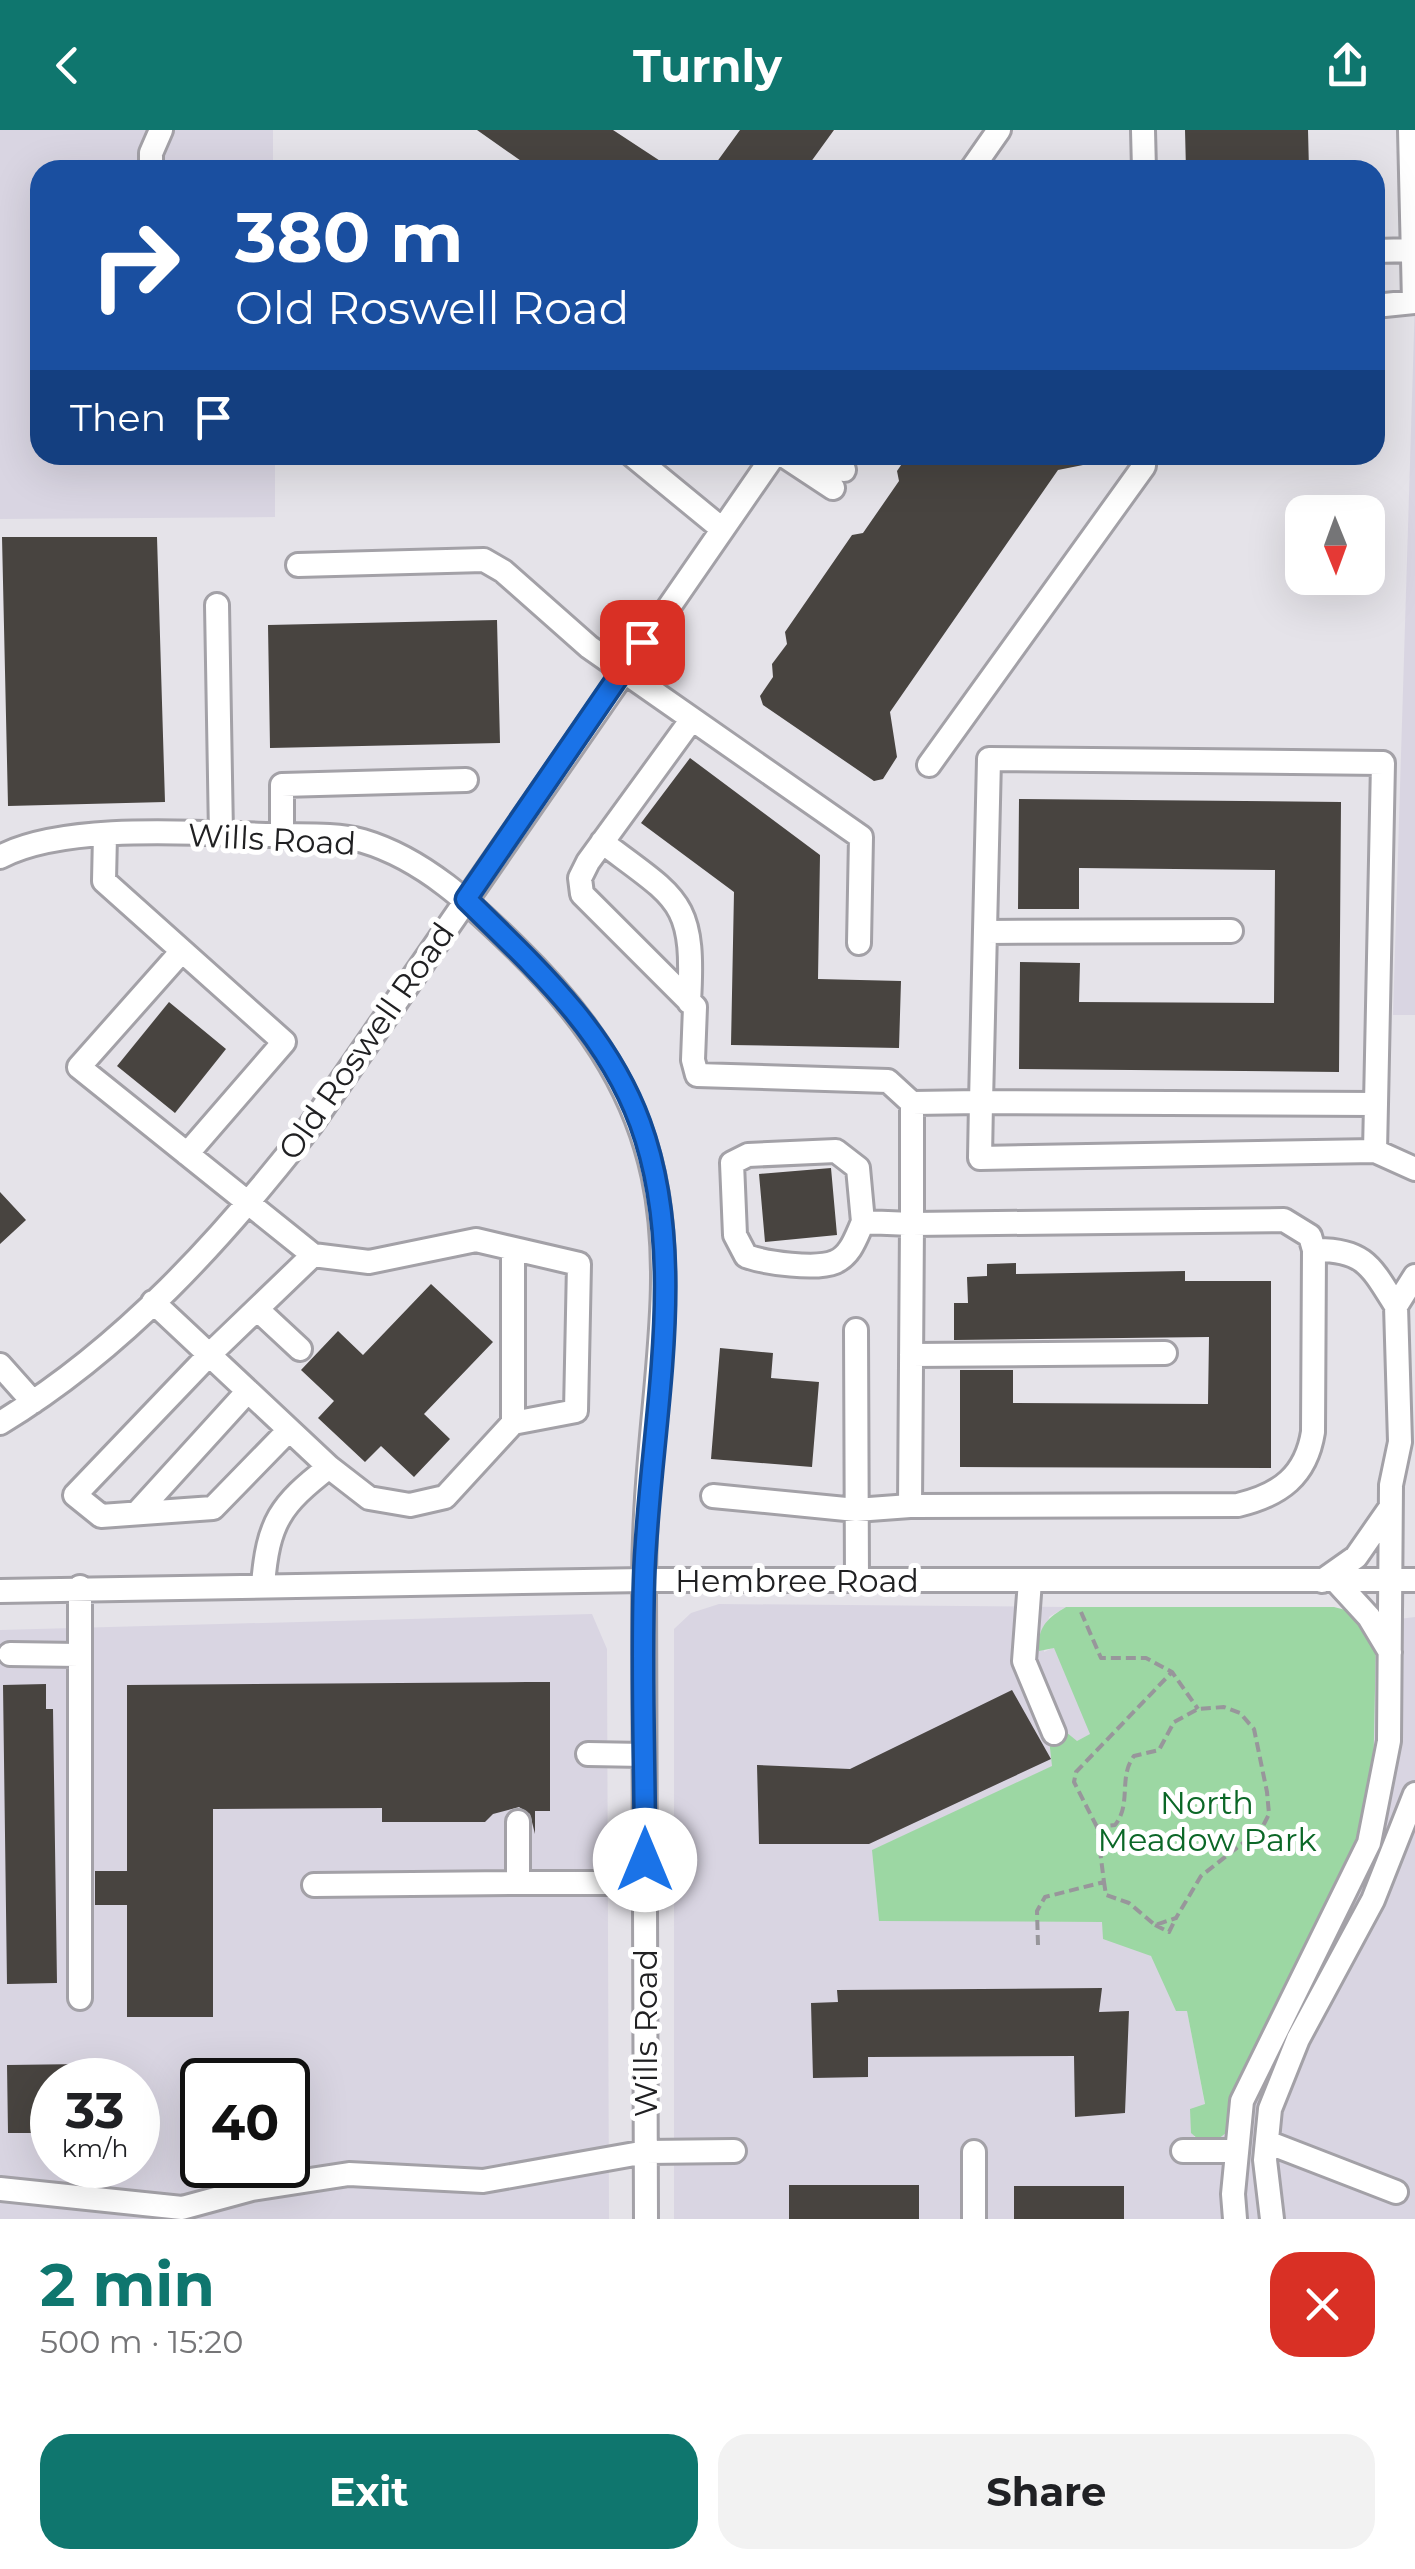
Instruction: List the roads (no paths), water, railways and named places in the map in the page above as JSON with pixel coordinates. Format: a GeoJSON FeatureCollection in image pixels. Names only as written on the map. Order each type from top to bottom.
{"type":"FeatureCollection","features":[{"type":"Feature","properties":{"kind":"street"},"geometry":{"type":"LineString","coordinates":[[151,160],[161,130]]}},
{"type":"Feature","properties":{"kind":"street"},"geometry":{"type":"LineString","coordinates":[[1143,130],[1144,160]]}},
{"type":"Feature","properties":{"kind":"street"},"geometry":{"type":"LineString","coordinates":[[1385,305],[1414,302],[1410,130]]}},
{"type":"Feature","properties":{"kind":"street"},"geometry":{"type":"LineString","coordinates":[[966,160],[993,137]]}},
{"type":"Feature","properties":{"kind":"street"},"geometry":{"type":"LineString","coordinates":[[978,160],[993,137]]}},
{"type":"Feature","properties":{"kind":"street"},"geometry":{"type":"LineString","coordinates":[[1385,251],[1413,250]]}},
{"type":"Feature","properties":{"kind":"street"},"geometry":{"type":"LineString","coordinates":[[644,465],[722,529]]}},
{"type":"Feature","properties":{"kind":"street","name":"Old Roswell Road"},"geometry":{"type":"LineString","coordinates":[[0,1423],[32,1402],[153,1302],[250,1204],[311,1126],[767,465]]}},
{"type":"Feature","properties":{"kind":"street"},"geometry":{"type":"LineString","coordinates":[[806,465],[838,479],[829,465]]}},
{"type":"Feature","properties":{"kind":"street"},"geometry":{"type":"LineString","coordinates":[[929,764],[1144,465]]}},
{"type":"Feature","properties":{"kind":"street"},"geometry":{"type":"LineString","coordinates":[[298,564],[484,560],[503,570],[589,647],[861,837],[859,943]]}},
{"type":"Feature","properties":{"kind":"street"},"geometry":{"type":"LineString","coordinates":[[217,606],[221,834]]}},
{"type":"Feature","properties":{"kind":"street"},"geometry":{"type":"LineString","coordinates":[[692,719],[580,878],[582,894],[694,1007],[693,1060],[697,1075],[888,1081],[912,1103],[1376,1104]]}},
{"type":"Feature","properties":{"kind":"street"},"geometry":{"type":"LineString","coordinates":[[1375,1151],[1383,763],[989,759],[980,1158],[1375,1151],[1415,1169]]}},
{"type":"Feature","properties":{"kind":"street"},"geometry":{"type":"LineString","coordinates":[[282,835],[282,784],[466,780]]}},
{"type":"Feature","properties":{"kind":"street","name":"Wills Road"},"geometry":{"type":"LineString","coordinates":[[0,856],[24,844],[104,836],[282,835],[364,841],[416,866],[466,899],[552,983],[592,1031],[627,1092],[652,1163],[663,1218],[666,1274],[644,1580],[646,2219]]}},
{"type":"Feature","properties":{"kind":"street"},"geometry":{"type":"LineString","coordinates":[[104,836],[104,881],[284,1042],[188,1154]]}},
{"type":"Feature","properties":{"kind":"street"},"geometry":{"type":"LineString","coordinates":[[602,842],[674,897],[685,913],[691,946],[689,1002]]}},
{"type":"Feature","properties":{"kind":"street"},"geometry":{"type":"LineString","coordinates":[[985,932],[1231,932]]}},
{"type":"Feature","properties":{"kind":"street"},"geometry":{"type":"LineString","coordinates":[[153,1302],[329,1467],[368,1498],[410,1505],[445,1497],[513,1423],[576,1411],[580,1264],[476,1240],[369,1262],[313,1255],[79,1067],[182,951]]}},
{"type":"Feature","properties":{"kind":"street"},"geometry":{"type":"LineString","coordinates":[[910,1506],[912,1103]]}},
{"type":"Feature","properties":{"kind":"street"},"geometry":{"type":"LineString","coordinates":[[836,1151],[858,1168],[862,1222],[851,1249],[834,1263],[768,1264],[746,1256],[735,1235],[732,1164],[748,1155],[836,1151]]}},
{"type":"Feature","properties":{"kind":"street"},"geometry":{"type":"LineString","coordinates":[[712,1496],[856,1510],[910,1506],[1238,1505],[1278,1491],[1308,1459],[1313,1432],[1314,1250],[1310,1236],[1284,1220],[862,1222]]}},
{"type":"Feature","properties":{"kind":"street"},"geometry":{"type":"LineString","coordinates":[[512,1250],[513,1423]]}},
{"type":"Feature","properties":{"kind":"street"},"geometry":{"type":"LineString","coordinates":[[1235,2219],[1242,2101],[1369,1843],[1389,1741],[1390,1508],[1400,1442],[1396,1306],[1370,1265],[1345,1250],[1314,1250]]}},
{"type":"Feature","properties":{"kind":"street"},"geometry":{"type":"LineString","coordinates":[[289,1430],[213,1508],[101,1516],[76,1495],[209,1355],[313,1255]]}},
{"type":"Feature","properties":{"kind":"street"},"geometry":{"type":"LineString","coordinates":[[1396,1306],[1415,1276]]}},
{"type":"Feature","properties":{"kind":"street"},"geometry":{"type":"LineString","coordinates":[[257,1309],[300,1349]]}},
{"type":"Feature","properties":{"kind":"street"},"geometry":{"type":"LineString","coordinates":[[856,1330],[857,1581]]}},
{"type":"Feature","properties":{"kind":"street"},"geometry":{"type":"LineString","coordinates":[[911,1355],[1165,1353]]}},
{"type":"Feature","properties":{"kind":"street"},"geometry":{"type":"LineString","coordinates":[[0,1365],[32,1402]]}},
{"type":"Feature","properties":{"kind":"street"},"geometry":{"type":"LineString","coordinates":[[137,1513],[248,1391]]}},
{"type":"Feature","properties":{"kind":"street"},"geometry":{"type":"LineString","coordinates":[[1400,1442],[1415,1471]]}},
{"type":"Feature","properties":{"kind":"street"},"geometry":{"type":"LineString","coordinates":[[263,1585],[266,1546],[288,1499],[329,1467]]}},
{"type":"Feature","properties":{"kind":"street"},"geometry":{"type":"LineString","coordinates":[[1390,1508],[1356,1557],[1329,1581],[1369,1616],[1390,1652]]}},
{"type":"Feature","properties":{"kind":"street","name":"Hembree Road"},"geometry":{"type":"LineString","coordinates":[[0,1590],[644,1580],[1415,1580]]}},
{"type":"Feature","properties":{"kind":"street"},"geometry":{"type":"LineString","coordinates":[[1030,1581],[1024,1661],[1054,1733]]}},
{"type":"Feature","properties":{"kind":"street"},"geometry":{"type":"LineString","coordinates":[[80,1587],[80,1998]]}},
{"type":"Feature","properties":{"kind":"street"},"geometry":{"type":"LineString","coordinates":[[10,1654],[78,1655]]}},
{"type":"Feature","properties":{"kind":"street"},"geometry":{"type":"LineString","coordinates":[[588,1754],[644,1755]]}},
{"type":"Feature","properties":{"kind":"street"},"geometry":{"type":"LineString","coordinates":[[1272,2219],[1267,2142],[1270,2109],[1298,2039],[1374,1900],[1415,1794]]}},
{"type":"Feature","properties":{"kind":"street"},"geometry":{"type":"LineString","coordinates":[[518,1822],[518,1883]]}},
{"type":"Feature","properties":{"kind":"street"},"geometry":{"type":"LineString","coordinates":[[314,1886],[645,1883]]}},
{"type":"Feature","properties":{"kind":"street"},"geometry":{"type":"LineString","coordinates":[[1267,2142],[1396,2192]]}},
{"type":"Feature","properties":{"kind":"street"},"geometry":{"type":"LineString","coordinates":[[0,2189],[182,2208],[252,2189],[349,2174],[483,2182],[646,2152],[734,2151]]}},
{"type":"Feature","properties":{"kind":"street"},"geometry":{"type":"LineString","coordinates":[[1183,2151],[1237,2151]]}},
{"type":"Feature","properties":{"kind":"street"},"geometry":{"type":"LineString","coordinates":[[974,2152],[974,2219]]}},
{"type":"Feature","properties":{"kind":"park label","name":"North Meadow Park"},"geometry":{"type":"Point","coordinates":[1207,1820]}}]}
